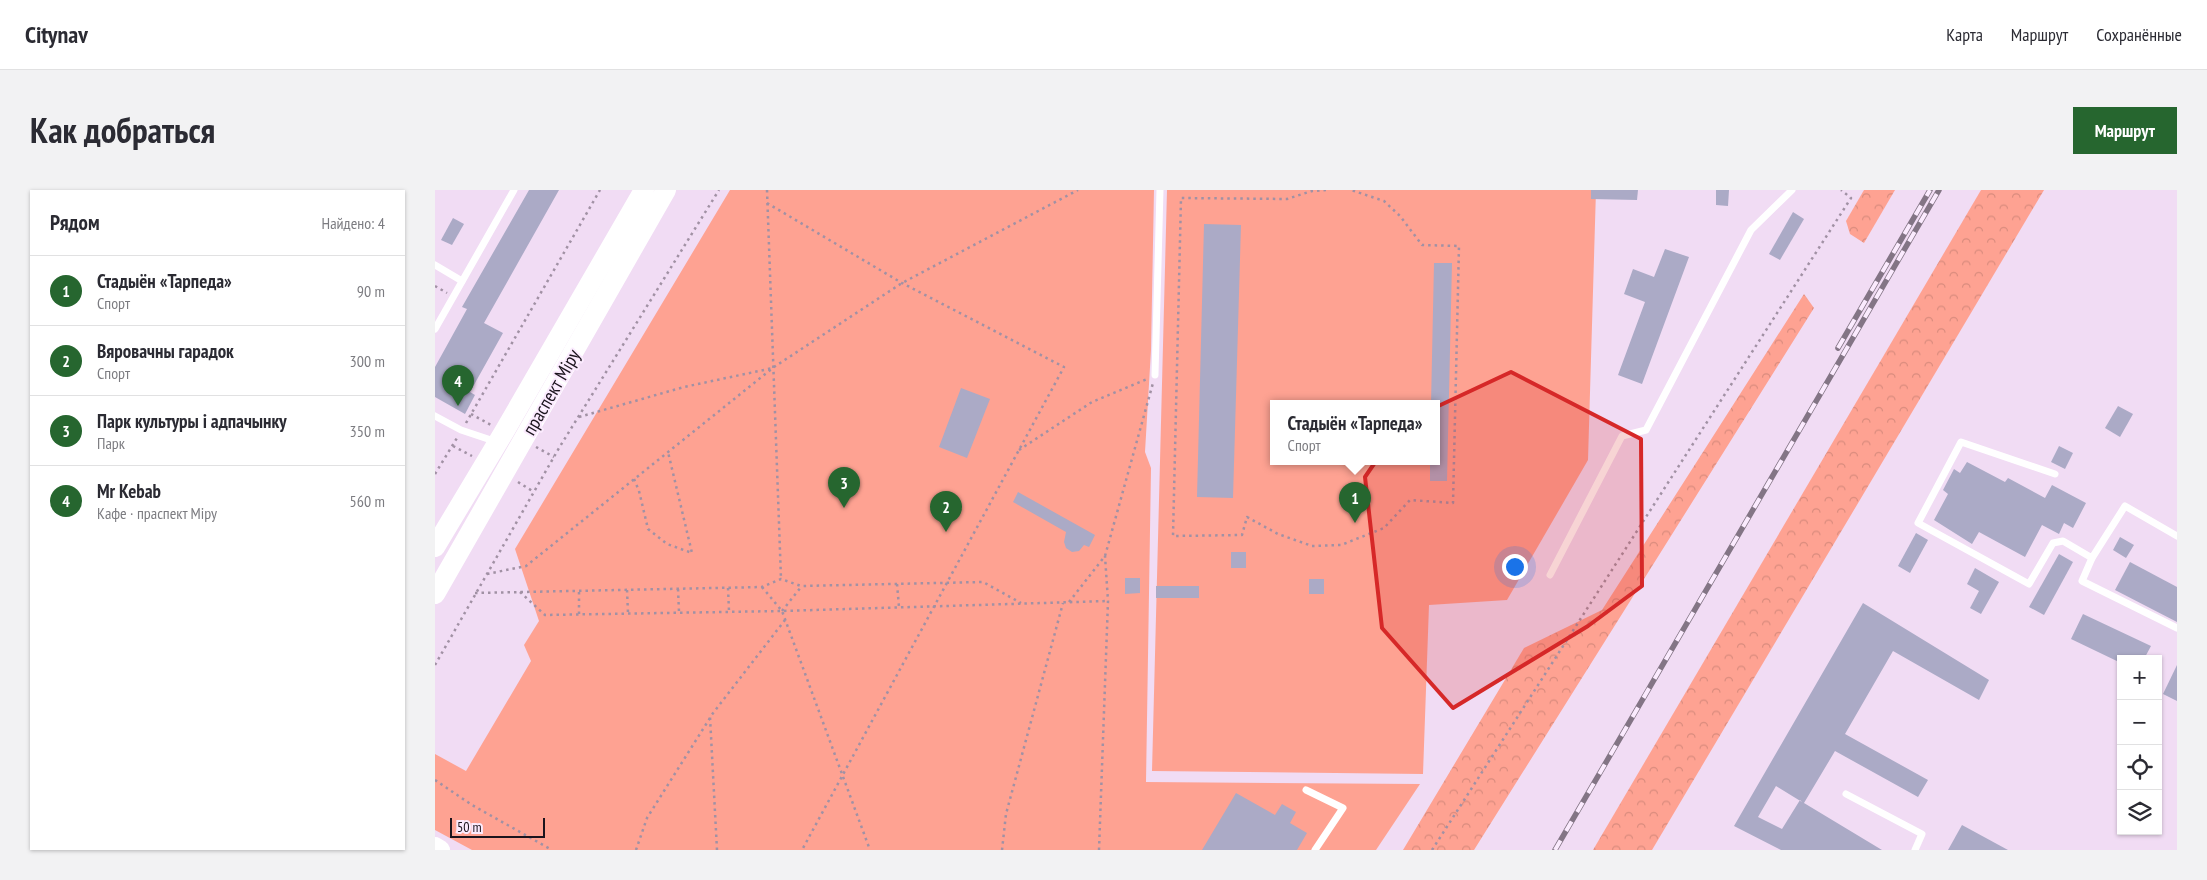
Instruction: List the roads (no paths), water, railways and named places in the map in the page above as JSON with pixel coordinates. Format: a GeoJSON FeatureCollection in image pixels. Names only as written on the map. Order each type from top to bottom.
{"type":"FeatureCollection","features":[{"type":"Feature","properties":{"kind":"main road","name":"праспект Міру"},"geometry":{"type":"LineString","coordinates":[[435,547],[644,190]]}},
{"type":"Feature","properties":{"kind":"main road","name":"праспект Міру"},"geometry":{"type":"LineString","coordinates":[[435,594],[666,190]]}},
{"type":"Feature","properties":{"kind":"main road"},"geometry":{"type":"LineString","coordinates":[[497,442],[517,450]]}},
{"type":"Feature","properties":{"kind":"main road"},"geometry":{"type":"LineString","coordinates":[[435,847],[440,850]]}},
{"type":"Feature","properties":{"kind":"lane"},"geometry":{"type":"LineString","coordinates":[[435,329],[514,190]]}},
{"type":"Feature","properties":{"kind":"lane"},"geometry":{"type":"LineString","coordinates":[[1155,375],[1159,190]]}},
{"type":"Feature","properties":{"kind":"lane"},"geometry":{"type":"LineString","coordinates":[[1550,575],[1623,436],[1646,430],[1751,230],[1792,190]]}},
{"type":"Feature","properties":{"kind":"lane"},"geometry":{"type":"LineString","coordinates":[[435,265],[462,281]]}},
{"type":"Feature","properties":{"kind":"lane"},"geometry":{"type":"LineString","coordinates":[[435,416],[461,430],[497,442]]}},
{"type":"Feature","properties":{"kind":"lane"},"geometry":{"type":"LineString","coordinates":[[2055,474],[1961,442],[1918,523],[2029,584],[2053,543],[2063,541],[2092,558]]}},
{"type":"Feature","properties":{"kind":"lane"},"geometry":{"type":"LineString","coordinates":[[2177,536],[2125,506],[2100,542],[2082,581],[2177,628]]}},
{"type":"Feature","properties":{"kind":"lane"},"geometry":{"type":"LineString","coordinates":[[1305,790],[1343,808],[1315,850]]}},
{"type":"Feature","properties":{"kind":"lane"},"geometry":{"type":"LineString","coordinates":[[1846,794],[1922,834],[1915,850]]}},
{"type":"Feature","properties":{"kind":"railway"},"geometry":{"type":"LineString","coordinates":[[1838,348],[1930,190]]}},
{"type":"Feature","properties":{"kind":"railway"},"geometry":{"type":"LineString","coordinates":[[1555,850],[1939,190]]}},
{"type":"Feature","properties":{"kind":"place","name":"Mr Kebab"},"geometry":{"type":"Point","coordinates":[458,406]}},
{"type":"Feature","properties":{"kind":"place","name":"Парк культуры і адпачынку"},"geometry":{"type":"Point","coordinates":[844,508]}},
{"type":"Feature","properties":{"kind":"place","name":"Стадыён «Тарпеда»"},"geometry":{"type":"Point","coordinates":[1355,523]}},
{"type":"Feature","properties":{"kind":"place","name":"Вяровачны гарадок"},"geometry":{"type":"Point","coordinates":[946,532]}}]}
